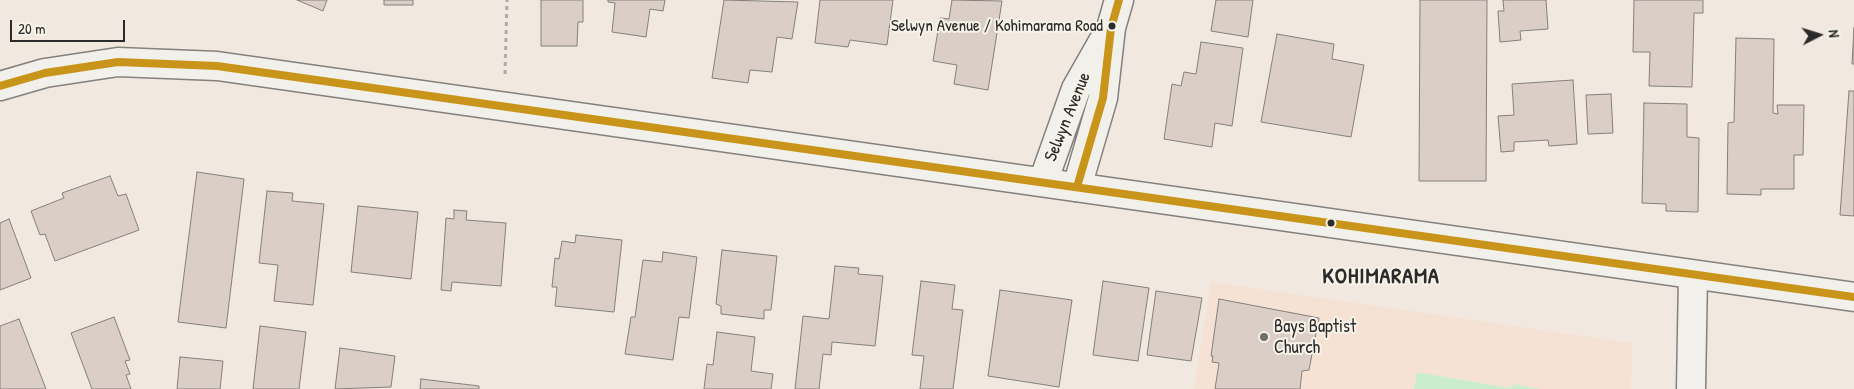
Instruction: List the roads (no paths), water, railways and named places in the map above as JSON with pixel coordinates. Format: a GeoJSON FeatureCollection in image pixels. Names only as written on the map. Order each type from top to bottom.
{"type":"FeatureCollection","features":[{"type":"Feature","properties":{"kind":"main road","name":"Selwyn Avenue"},"geometry":{"type":"LineString","coordinates":[[1077,187],[1103,98],[1111,28],[1120,0]]}},
{"type":"Feature","properties":{"kind":"main road","name":"Selwyn Avenue"},"geometry":{"type":"LineString","coordinates":[[1043,182],[1076,89],[1111,28]]}},
{"type":"Feature","properties":{"kind":"main road"},"geometry":{"type":"LineString","coordinates":[[0,86],[46,73],[118,62],[158,62],[217,66],[1854,297]]}},
{"type":"Feature","properties":{"kind":"main road"},"geometry":{"type":"LineString","coordinates":[[1691,389],[1693,275]]}},
{"type":"Feature","properties":{"kind":"place","name":"Selwyn Avenue / Kohimarama Road"},"geometry":{"type":"Point","coordinates":[1112,26]}},
{"type":"Feature","properties":{"kind":"place","name":"Bays Baptist Church"},"geometry":{"type":"Point","coordinates":[1264,337]}},
{"type":"Feature","properties":{"kind":"district","name":"KOHIMARAMA"},"geometry":{"type":"Point","coordinates":[1381,277]}}]}
